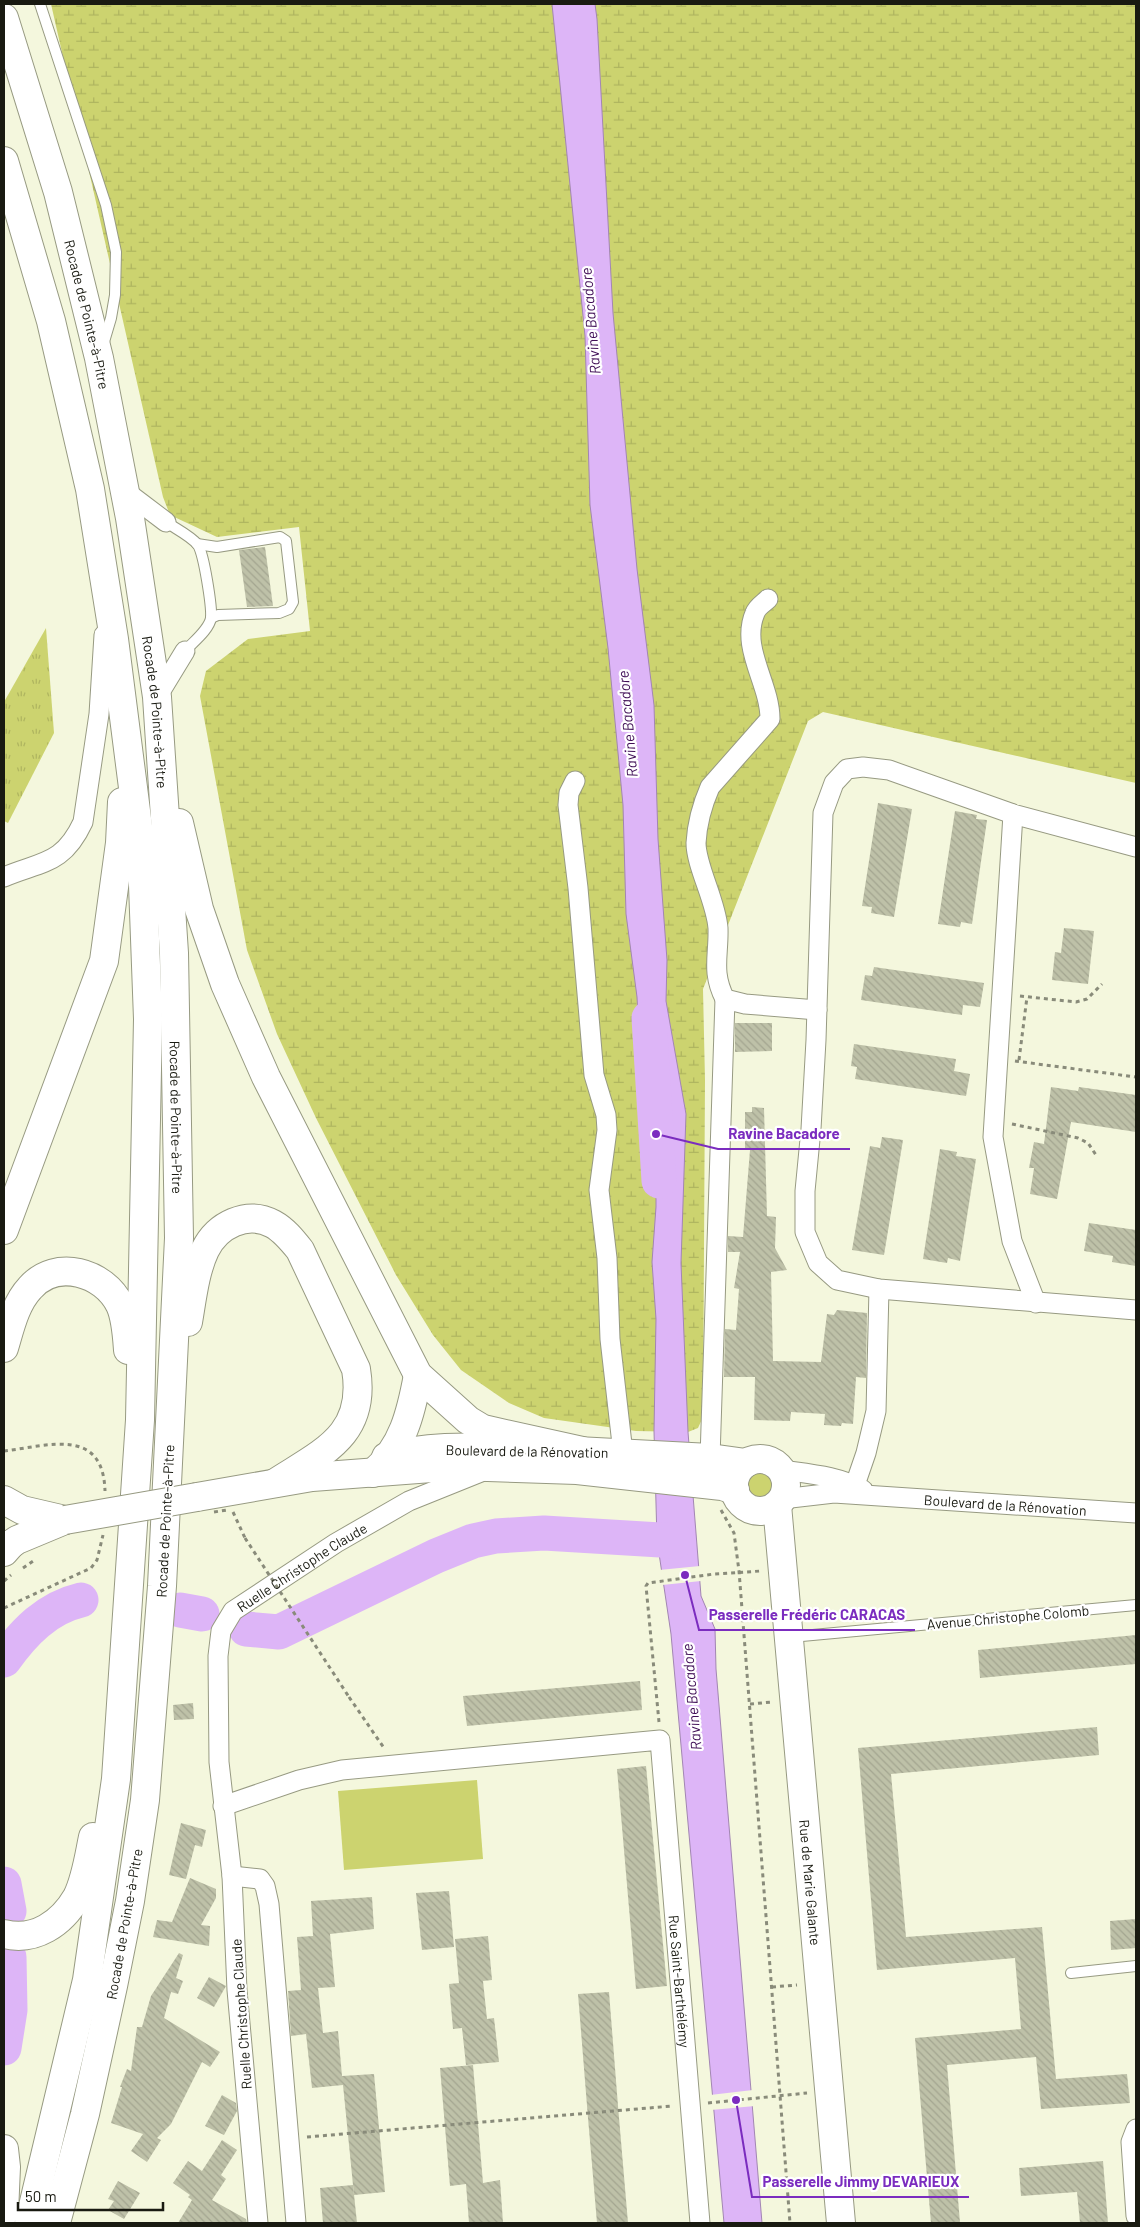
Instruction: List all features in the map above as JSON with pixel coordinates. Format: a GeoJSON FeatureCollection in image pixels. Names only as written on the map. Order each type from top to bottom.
{"type":"FeatureCollection","features":[{"type":"Feature","properties":{"kind":"main road","name":"Rocade de Pointe-à-Pitre"},"geometry":{"type":"LineString","coordinates":[[4,18],[58,192],[99,358],[125,491],[157,698],[162,746],[174,953],[179,1238],[162,1586],[145,1800],[130,1901],[115,1977],[85,2114],[56,2223]]}},
{"type":"Feature","properties":{"kind":"main road","name":"Rocade de Pointe-à-Pitre"},"geometry":{"type":"LineString","coordinates":[[4,161],[51,322],[90,489],[107,594],[142,858],[148,1019],[140,1420],[120,1721],[107,1854],[87,1980],[29,2223]]}},
{"type":"Feature","properties":{"kind":"main road"},"geometry":{"type":"LineString","coordinates":[[4,1230],[104,961],[120,842],[126,731]]}},
{"type":"Feature","properties":{"kind":"main road"},"geometry":{"type":"LineString","coordinates":[[162,746],[199,909],[225,984],[270,1086],[418,1375],[468,1420],[483,1429],[582,1451]]}},
{"type":"Feature","properties":{"kind":"main road"},"geometry":{"type":"LineString","coordinates":[[168,1437],[188,1317],[205,1249],[215,1235],[228,1224],[244,1218],[260,1218],[287,1234],[300,1250],[356,1369],[359,1388],[354,1417],[338,1438],[316,1456],[275,1483]]}},
{"type":"Feature","properties":{"kind":"main road"},"geometry":{"type":"LineString","coordinates":[[4,1348],[16,1309],[30,1287],[56,1273],[70,1270],[88,1274],[113,1293],[121,1307],[129,1353],[130,1392],[140,1420]]}},
{"type":"Feature","properties":{"kind":"main road"},"geometry":{"type":"LineString","coordinates":[[382,1464],[412,1413],[418,1375]]}},
{"type":"Feature","properties":{"kind":"main road","name":"Boulevard de la Rénovation"},"geometry":{"type":"LineString","coordinates":[[65,1520],[382,1464],[424,1450],[464,1447],[582,1451],[741,1487]]}},
{"type":"Feature","properties":{"kind":"main road"},"geometry":{"type":"LineString","coordinates":[[741,1487],[760,1458],[775,1462],[782,1470]]}},
{"type":"Feature","properties":{"kind":"main road","name":"Boulevard de la Rénovation"},"geometry":{"type":"LineString","coordinates":[[382,1464],[497,1466],[577,1470],[636,1462]]}},
{"type":"Feature","properties":{"kind":"main road","name":"Rue de Marie Galante"},"geometry":{"type":"LineString","coordinates":[[741,1487],[787,1487],[782,1470]]}},
{"type":"Feature","properties":{"kind":"main road","name":"Rue de Marie Galante"},"geometry":{"type":"LineString","coordinates":[[741,1487],[780,1541],[841,2223]]}},
{"type":"Feature","properties":{"kind":"main road"},"geometry":{"type":"LineString","coordinates":[[4,1500],[22,1510],[65,1520]]}},
{"type":"Feature","properties":{"kind":"main road"},"geometry":{"type":"LineString","coordinates":[[6,1548],[65,1520]]}},
{"type":"Feature","properties":{"kind":"main road"},"geometry":{"type":"LineString","coordinates":[[4,1934],[24,1936],[42,1932],[64,1914],[77,1896],[94,1833],[106,1769],[120,1721]]}},
{"type":"Feature","properties":{"kind":"main road"},"geometry":{"type":"LineString","coordinates":[[4,2149],[6,2166],[4,2213]]}},
{"type":"Feature","properties":{"kind":"street"},"geometry":{"type":"LineString","coordinates":[[125,491],[166,522]]}},
{"type":"Feature","properties":{"kind":"street"},"geometry":{"type":"LineString","coordinates":[[4,877],[42,865],[54,857],[75,838],[83,822],[100,714],[107,594]]}},
{"type":"Feature","properties":{"kind":"street"},"geometry":{"type":"LineString","coordinates":[[741,1487],[725,999],[716,977],[718,927],[696,843],[705,799],[710,787],[770,719],[768,698],[751,645],[755,611],[768,599]]}},
{"type":"Feature","properties":{"kind":"street"},"geometry":{"type":"LineString","coordinates":[[157,698],[185,651]]}},
{"type":"Feature","properties":{"kind":"street"},"geometry":{"type":"LineString","coordinates":[[1136,847],[1013,814],[889,770],[863,767],[847,769],[834,782],[823,813],[817,1010],[811,1128],[804,1191],[805,1232],[818,1263],[837,1280],[879,1289],[1036,1304],[1136,1310]]}},
{"type":"Feature","properties":{"kind":"street"},"geometry":{"type":"LineString","coordinates":[[575,781],[569,793],[568,805],[578,888],[594,1075],[606,1115],[607,1130],[599,1190],[607,1258],[610,1339],[636,1462]]}},
{"type":"Feature","properties":{"kind":"street"},"geometry":{"type":"LineString","coordinates":[[1013,814],[993,1137],[1012,1241],[1036,1304]]}},
{"type":"Feature","properties":{"kind":"street"},"geometry":{"type":"LineString","coordinates":[[725,999],[745,1004],[817,1010]]}},
{"type":"Feature","properties":{"kind":"street"},"geometry":{"type":"LineString","coordinates":[[855,1485],[866,1453],[876,1411],[879,1289]]}},
{"type":"Feature","properties":{"kind":"street","name":"Ruelle Christophe Claude"},"geometry":{"type":"LineString","coordinates":[[258,2223],[237,1990],[232,1876],[219,1762],[218,1656],[222,1631],[233,1612],[336,1543],[409,1501],[497,1466]]}},
{"type":"Feature","properties":{"kind":"street","name":"Boulevard de la Rénovation"},"geometry":{"type":"LineString","coordinates":[[782,1470],[820,1475],[855,1485],[873,1495]]}},
{"type":"Feature","properties":{"kind":"street","name":"Boulevard de la Rénovation"},"geometry":{"type":"LineString","coordinates":[[741,1487],[819,1494],[873,1495],[1136,1513]]}},
{"type":"Feature","properties":{"kind":"street"},"geometry":{"type":"LineString","coordinates":[[223,1806],[299,1780],[342,1770],[660,1740]]}},
{"type":"Feature","properties":{"kind":"street","name":"Rue Saint-Barthélémy"},"geometry":{"type":"LineString","coordinates":[[660,1740],[696,2104],[700,2223]]}},
{"type":"Feature","properties":{"kind":"street"},"geometry":{"type":"LineString","coordinates":[[232,1876],[260,1879],[265,1886],[269,1904],[296,2223]]}},
{"type":"Feature","properties":{"kind":"street"},"geometry":{"type":"LineString","coordinates":[[1136,2129],[1131,2142],[1136,2216]]}},
{"type":"Feature","properties":{"kind":"lane"},"geometry":{"type":"LineString","coordinates":[[40,4],[106,204],[116,252],[116,272],[111,318],[99,358]]}},
{"type":"Feature","properties":{"kind":"lane"},"geometry":{"type":"LineString","coordinates":[[166,522],[197,544],[217,547],[280,537],[286,541],[293,602],[289,609],[279,613],[218,615],[211,618],[204,630],[185,651]]}},
{"type":"Feature","properties":{"kind":"lane"},"geometry":{"type":"LineString","coordinates":[[197,544],[204,562],[211,618]]}},
{"type":"Feature","properties":{"kind":"lane","name":"Avenue Christophe Colomb"},"geometry":{"type":"LineString","coordinates":[[790,1638],[1136,1605]]}},
{"type":"Feature","properties":{"kind":"lane"},"geometry":{"type":"LineString","coordinates":[[1071,1973],[1136,1966]]}},
{"type":"Feature","properties":{"kind":"path"},"geometry":{"type":"LineString","coordinates":[[1002,994],[1076,1002],[1087,999],[1102,984]]}},
{"type":"Feature","properties":{"kind":"path"},"geometry":{"type":"LineString","coordinates":[[998,1058],[1136,1077]]}},
{"type":"Feature","properties":{"kind":"path"},"geometry":{"type":"LineString","coordinates":[[994,1121],[1078,1138],[1088,1143],[1096,1155]]}},
{"type":"Feature","properties":{"kind":"path"},"geometry":{"type":"LineString","coordinates":[[741,1487],[734,1533],[739,1571],[790,2223]]}},
{"type":"Feature","properties":{"kind":"path"},"geometry":{"type":"LineString","coordinates":[[232,1510],[245,1538],[395,1765]]}},
{"type":"Feature","properties":{"kind":"path"},"geometry":{"type":"LineString","coordinates":[[660,1740],[646,1586],[654,1580],[739,1571]]}},
{"type":"Feature","properties":{"kind":"path"},"geometry":{"type":"LineString","coordinates":[[290,2138],[830,2091]]}},
{"type":"Feature","properties":{"kind":"green space"},"geometry":{"type":"Polygon","coordinates":[[[51,4],[1136,4],[1136,783],[823,712],[808,721],[703,989],[705,1080],[703,1417],[698,1428],[688,1432],[636,1431],[544,1418],[509,1403],[461,1370],[433,1335],[396,1275],[316,1118],[277,1034],[247,950],[200,696],[206,671],[248,639],[310,631],[299,527],[217,537],[170,515],[163,497],[51,4]]]}},
{"type":"Feature","properties":{"kind":"green space"},"geometry":{"type":"Polygon","coordinates":[[[46,628],[54,733],[8,823],[4,821],[4,702],[46,628]]]}},
{"type":"Feature","properties":{"kind":"green space"},"geometry":{"type":"Polygon","coordinates":[[[760,1468],[770,1473],[775,1483],[770,1493],[760,1498],[750,1493],[745,1483],[750,1473],[760,1468]]]}},
{"type":"Feature","properties":{"kind":"green space"},"geometry":{"type":"Polygon","coordinates":[[[477,1780],[483,1859],[344,1870],[338,1791],[477,1780]]]}},
{"type":"Feature","properties":{"kind":"water"},"geometry":{"type":"Polygon","coordinates":[[[552,4],[595,4],[597,19],[613,313],[637,569],[654,705],[658,839],[667,960],[666,1001],[686,1114],[681,1263],[688,1432],[701,1596],[715,1629],[716,1669],[762,2223],[724,2223],[671,1634],[657,1540],[654,1431],[656,1319],[652,1262],[656,1207],[656,1134],[652,1065],[640,1056],[637,997],[626,914],[623,805],[608,648],[590,505],[585,336],[552,4]]]}},
{"type":"Feature","properties":{"kind":"pier"},"geometry":{"type":"Polygon","coordinates":[[[700,1566],[701,1581],[662,1585],[659,1570],[700,1566]]]}},
{"type":"Feature","properties":{"kind":"pier"},"geometry":{"type":"Polygon","coordinates":[[[753,2090],[755,2106],[711,2110],[710,2095],[753,2090]]]}},
{"type":"Feature","properties":{"kind":"building"},"geometry":{"type":"Polygon","coordinates":[[[265,547],[273,606],[247,607],[239,550],[265,547]]]}},
{"type":"Feature","properties":{"kind":"building"},"geometry":{"type":"Polygon","coordinates":[[[878,803],[912,809],[894,917],[871,913],[872,907],[862,906],[878,803]]]}},
{"type":"Feature","properties":{"kind":"building"},"geometry":{"type":"Polygon","coordinates":[[[955,811],[977,815],[976,819],[987,820],[972,924],[961,922],[960,927],[938,924],[955,811]]]}},
{"type":"Feature","properties":{"kind":"building"},"geometry":{"type":"Polygon","coordinates":[[[1064,928],[1094,931],[1088,984],[1052,980],[1055,952],[1061,953],[1064,928]]]}},
{"type":"Feature","properties":{"kind":"building"},"geometry":{"type":"Polygon","coordinates":[[[874,967],[984,983],[980,1007],[963,1005],[962,1015],[861,1000],[865,975],[872,976],[874,967]]]}},
{"type":"Feature","properties":{"kind":"building"},"geometry":{"type":"Polygon","coordinates":[[[735,1023],[772,1023],[772,1051],[735,1052],[735,1023]]]}},
{"type":"Feature","properties":{"kind":"building"},"geometry":{"type":"Polygon","coordinates":[[[854,1044],[956,1059],[954,1071],[970,1074],[966,1096],[855,1079],[857,1067],[851,1066],[854,1044]]]}},
{"type":"Feature","properties":{"kind":"building"},"geometry":{"type":"Polygon","coordinates":[[[1051,1087],[1078,1091],[1079,1087],[1136,1095],[1136,1132],[1071,1122],[1057,1199],[1030,1194],[1034,1168],[1029,1168],[1034,1142],[1044,1144],[1051,1087]]]}},
{"type":"Feature","properties":{"kind":"building"},"geometry":{"type":"Polygon","coordinates":[[[752,1107],[764,1108],[767,1216],[776,1217],[775,1248],[787,1270],[771,1272],[773,1361],[821,1362],[827,1314],[834,1315],[837,1310],[867,1313],[866,1378],[856,1377],[853,1424],[842,1423],[841,1426],[824,1425],[825,1414],[791,1412],[790,1421],[754,1420],[755,1377],[724,1377],[725,1329],[736,1330],[739,1289],[734,1288],[740,1252],[728,1252],[728,1236],[743,1237],[750,1150],[745,1150],[745,1112],[752,1112],[752,1107]]]}},
{"type":"Feature","properties":{"kind":"building"},"geometry":{"type":"Polygon","coordinates":[[[882,1137],[903,1140],[884,1255],[852,1250],[870,1146],[880,1148],[882,1137]]]}},
{"type":"Feature","properties":{"kind":"building"},"geometry":{"type":"Polygon","coordinates":[[[940,1149],[957,1152],[956,1156],[976,1159],[960,1261],[948,1258],[947,1263],[923,1259],[940,1149]]]}},
{"type":"Feature","properties":{"kind":"building"},"geometry":{"type":"Polygon","coordinates":[[[1089,1223],[1136,1230],[1136,1266],[1112,1262],[1113,1256],[1084,1251],[1089,1223]]]}},
{"type":"Feature","properties":{"kind":"building"},"geometry":{"type":"Polygon","coordinates":[[[1136,1635],[1136,1664],[980,1678],[978,1650],[1136,1635]]]}},
{"type":"Feature","properties":{"kind":"building"},"geometry":{"type":"Polygon","coordinates":[[[640,1681],[642,1710],[467,1726],[463,1696],[640,1681]]]}},
{"type":"Feature","properties":{"kind":"building"},"geometry":{"type":"Polygon","coordinates":[[[193,1703],[194,1719],[174,1720],[173,1705],[193,1703]]]}},
{"type":"Feature","properties":{"kind":"building"},"geometry":{"type":"Polygon","coordinates":[[[1097,1727],[1099,1755],[891,1774],[906,1937],[1042,1927],[1056,2079],[1127,2074],[1130,2103],[1041,2109],[1036,2057],[947,2065],[960,2223],[931,2223],[915,2038],[1021,2029],[1015,1958],[877,1970],[858,1748],[1097,1727]]]}},
{"type":"Feature","properties":{"kind":"building"},"geometry":{"type":"Polygon","coordinates":[[[646,1766],[667,1986],[636,1989],[617,1769],[646,1766]]]}},
{"type":"Feature","properties":{"kind":"building"},"geometry":{"type":"Polygon","coordinates":[[[181,1823],[206,1830],[202,1847],[195,1845],[186,1879],[169,1875],[181,1823]]]}},
{"type":"Feature","properties":{"kind":"building"},"geometry":{"type":"Polygon","coordinates":[[[190,1878],[216,1889],[216,1898],[201,1925],[210,1926],[209,1946],[153,1937],[157,1920],[172,1922],[190,1878]]]}},
{"type":"Feature","properties":{"kind":"building"},"geometry":{"type":"Polygon","coordinates":[[[449,1891],[454,1947],[422,1950],[416,1893],[449,1891]]]}},
{"type":"Feature","properties":{"kind":"building"},"geometry":{"type":"Polygon","coordinates":[[[372,1897],[374,1929],[330,1934],[335,1987],[318,1988],[323,2033],[338,2031],[342,2076],[374,2074],[385,2192],[354,2195],[343,2085],[312,2088],[306,2034],[291,2036],[288,1991],[301,1990],[297,1937],[313,1936],[311,1901],[372,1897]]]}},
{"type":"Feature","properties":{"kind":"building"},"geometry":{"type":"Polygon","coordinates":[[[1136,1919],[1136,1948],[1111,1950],[1110,1921],[1136,1919]]]}},
{"type":"Feature","properties":{"kind":"building"},"geometry":{"type":"Polygon","coordinates":[[[488,1936],[492,1980],[483,1981],[487,2019],[494,2018],[499,2062],[466,2065],[462,2028],[453,2029],[449,1984],[459,1983],[455,1939],[488,1936]]]}},
{"type":"Feature","properties":{"kind":"building"},"geometry":{"type":"Polygon","coordinates":[[[179,1953],[183,1955],[176,1978],[183,1981],[178,1994],[171,1992],[164,2018],[220,2052],[210,2067],[202,2062],[171,2124],[157,2138],[161,2140],[147,2162],[131,2151],[143,2134],[111,2123],[122,2087],[120,2087],[127,2069],[131,2071],[137,2027],[142,2027],[151,1996],[179,1953]]]}},
{"type":"Feature","properties":{"kind":"building"},"geometry":{"type":"Polygon","coordinates":[[[209,1977],[226,1986],[214,2007],[197,1998],[209,1977]]]}},
{"type":"Feature","properties":{"kind":"building"},"geometry":{"type":"Polygon","coordinates":[[[609,1992],[628,2223],[597,2223],[588,2118],[578,1994],[609,1992]]]}},
{"type":"Feature","properties":{"kind":"building"},"geometry":{"type":"Polygon","coordinates":[[[473,2065],[483,2183],[500,2180],[503,2223],[469,2223],[466,2184],[450,2186],[440,2068],[473,2065]]]}},
{"type":"Feature","properties":{"kind":"building"},"geometry":{"type":"Polygon","coordinates":[[[222,2095],[236,2103],[237,2111],[224,2135],[205,2126],[222,2095]]]}},
{"type":"Feature","properties":{"kind":"building"},"geometry":{"type":"Polygon","coordinates":[[[222,2140],[237,2150],[221,2175],[226,2179],[212,2200],[246,2219],[247,2223],[178,2223],[192,2200],[188,2197],[190,2195],[173,2183],[188,2161],[202,2171],[222,2140]]]}},
{"type":"Feature","properties":{"kind":"building"},"geometry":{"type":"Polygon","coordinates":[[[1103,2161],[1108,2223],[1080,2223],[1077,2192],[1021,2196],[1019,2168],[1103,2161]]]}},
{"type":"Feature","properties":{"kind":"building"},"geometry":{"type":"Polygon","coordinates":[[[118,2181],[140,2193],[124,2219],[108,2210],[114,2201],[108,2199],[118,2181]]]}},
{"type":"Feature","properties":{"kind":"building"},"geometry":{"type":"Polygon","coordinates":[[[353,2185],[357,2223],[323,2223],[320,2188],[353,2185]]]}},
{"type":"Feature","properties":{"kind":"waterway","name":"Ravine Bacadore"},"geometry":{"type":"LineString","coordinates":[[649,1018],[659,1181]]}},
{"type":"Feature","properties":{"kind":"waterway"},"geometry":{"type":"LineString","coordinates":[[246,1629],[279,1632],[436,1556],[473,1541],[496,1536],[544,1533],[677,1541]]}},
{"type":"Feature","properties":{"kind":"waterway"},"geometry":{"type":"LineString","coordinates":[[4,1660],[37,1622],[57,1609],[81,1600]]}},
{"type":"Feature","properties":{"kind":"waterway"},"geometry":{"type":"LineString","coordinates":[[180,1610],[202,1614]]}},
{"type":"Feature","properties":{"kind":"waterway"},"geometry":{"type":"LineString","coordinates":[[4,1884],[9,1911]]}},
{"type":"Feature","properties":{"kind":"waterway"},"geometry":{"type":"LineString","coordinates":[[4,2048],[10,2010],[9,1957]]}},
{"type":"Feature","properties":{"kind":"place","name":"Ravine Bacadore"},"geometry":{"type":"Point","coordinates":[656,1134]}},
{"type":"Feature","properties":{"kind":"place","name":"Passerelle Frédéric CARACAS"},"geometry":{"type":"Point","coordinates":[685,1575]}},
{"type":"Feature","properties":{"kind":"place","name":"Passerelle Jimmy DEVARIEUX"},"geometry":{"type":"Point","coordinates":[736,2100]}}]}
